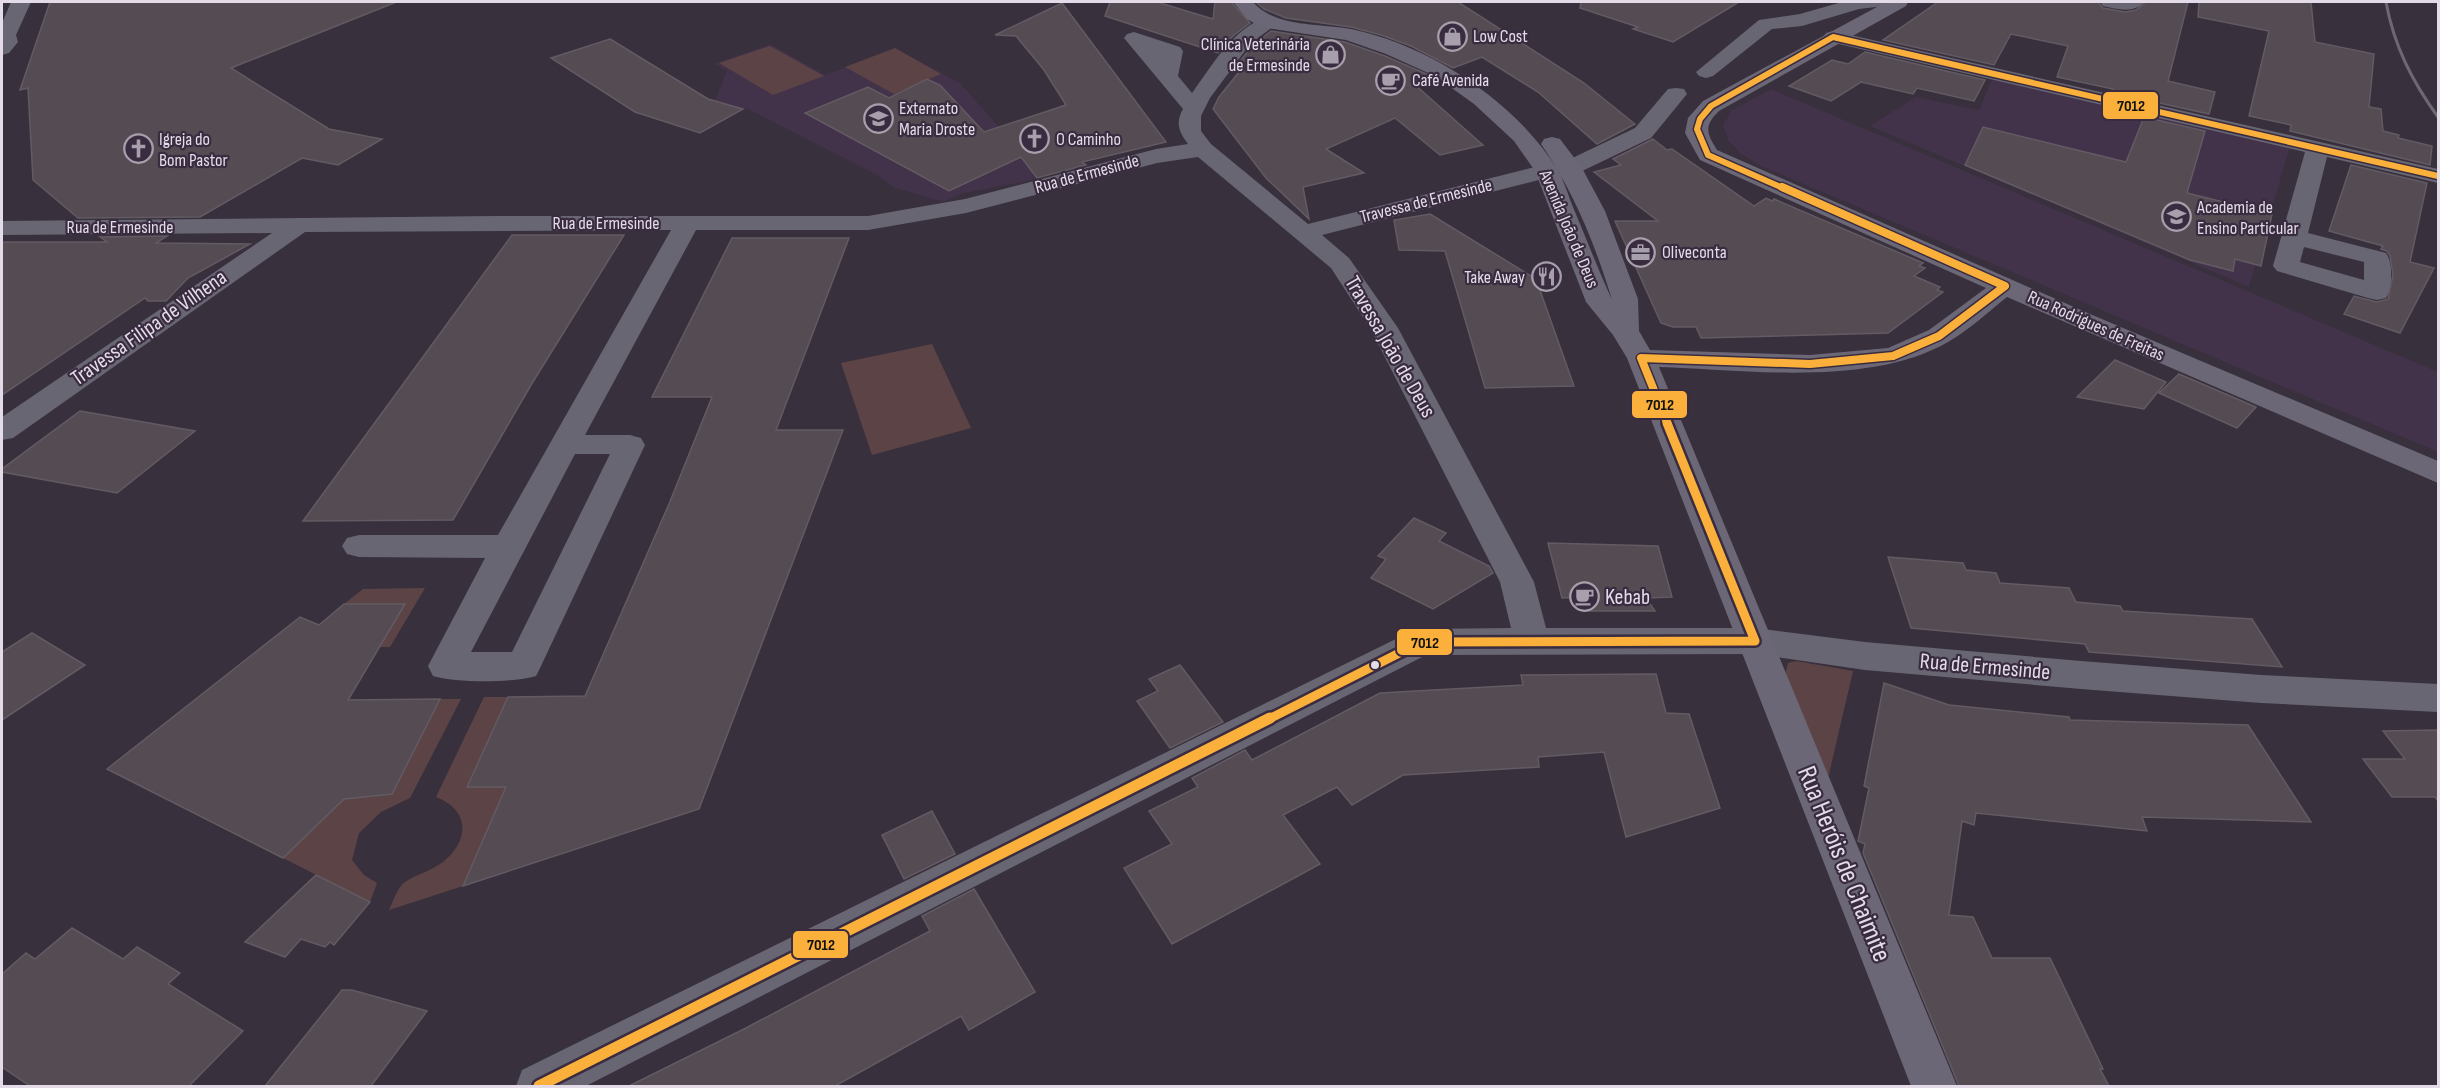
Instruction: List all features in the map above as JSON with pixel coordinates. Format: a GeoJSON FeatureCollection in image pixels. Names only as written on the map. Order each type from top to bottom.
{"type":"FeatureCollection","features":[{"type":"Feature","properties":{"kind":"main road","name":"Avenida João de Deus"},"geometry":{"type":"LineString","coordinates":[[1243,2],[1254,15],[1278,24],[1350,35],[1393,50],[1442,72],[1482,99],[1559,169]]}},
{"type":"Feature","properties":{"kind":"main road","name":"Rua Rodrigues de Freitas"},"geometry":{"type":"LineString","coordinates":[[1899,2],[1711,106],[1699,118],[1696,133],[1708,155],[2439,472]]}},
{"type":"Feature","properties":{"kind":"main road","name":"Avenida João de Deus"},"geometry":{"type":"LineString","coordinates":[[1278,24],[1306,21],[1314,10],[1407,44],[1458,67],[1498,95],[1543,133],[1559,169],[1599,302],[1625,331],[1641,358],[1755,641]]}},
{"type":"Feature","properties":{"kind":"main road"},"geometry":{"type":"LineString","coordinates":[[1641,358],[1810,364],[1893,356],[1939,336],[2006,286]]}},
{"type":"Feature","properties":{"kind":"main road","name":"Rua Heróis de Chaimite"},"geometry":{"type":"LineString","coordinates":[[1755,641],[1934,1086]]}},
{"type":"Feature","properties":{"kind":"street"},"geometry":{"type":"LineString","coordinates":[[2,49],[8,42],[6,35],[21,2]]}},
{"type":"Feature","properties":{"kind":"street"},"geometry":{"type":"LineString","coordinates":[[1766,24],[1764,15],[1769,2]]}},
{"type":"Feature","properties":{"kind":"street"},"geometry":{"type":"LineString","coordinates":[[1706,72],[1766,24],[1802,20],[1857,3],[1877,2]]}},
{"type":"Feature","properties":{"kind":"street"},"geometry":{"type":"LineString","coordinates":[[2110,2],[2124,5],[2134,2]]}},
{"type":"Feature","properties":{"kind":"street"},"geometry":{"type":"LineString","coordinates":[[1167,77],[1194,108],[1243,40],[1278,24]]}},
{"type":"Feature","properties":{"kind":"street"},"geometry":{"type":"LineString","coordinates":[[1833,37],[2439,176]]}},
{"type":"Feature","properties":{"kind":"street","name":"Travessa de Ermesinde"},"geometry":{"type":"LineString","coordinates":[[1304,232],[1559,169],[1643,133],[1676,94]]}},
{"type":"Feature","properties":{"kind":"street","name":"Travessa João de Deus"},"geometry":{"type":"LineString","coordinates":[[1194,108],[1190,116],[1190,131],[1203,149],[1340,263],[1384,328],[1517,582],[1532,642]]}},
{"type":"Feature","properties":{"kind":"street"},"geometry":{"type":"LineString","coordinates":[[2294,237],[2318,148]]}},
{"type":"Feature","properties":{"kind":"street","name":"Rua de Ermesinde"},"geometry":{"type":"LineString","coordinates":[[2,228],[496,223],[868,223],[966,206],[1156,156],[1203,149]]}},
{"type":"Feature","properties":{"kind":"street"},"geometry":{"type":"LineString","coordinates":[[565,444],[630,445],[523,666],[446,666],[508,547],[565,444],[688,224]]}},
{"type":"Feature","properties":{"kind":"street","name":"Travessa Filipa de Vilhena"},"geometry":{"type":"LineString","coordinates":[[2,431],[298,226]]}},
{"type":"Feature","properties":{"kind":"street"},"geometry":{"type":"LineString","coordinates":[[359,546],[508,547]]}},
{"type":"Feature","properties":{"kind":"street","name":"Rua de Ermesinde"},"geometry":{"type":"LineString","coordinates":[[539,1086],[1421,642],[1755,641],[1876,658],[2261,689],[2439,698]]}},
{"type":"Feature","properties":{"kind":"shaded area","name":"Externato Maria Droste"},"geometry":{"type":"Polygon","coordinates":[[[770,44],[825,75],[895,48],[960,83],[999,127],[1037,179],[960,194],[944,202],[895,188],[877,175],[748,109],[714,102],[727,71],[714,64],[770,44]]]}},
{"type":"Feature","properties":{"kind":"shaded area"},"geometry":{"type":"Polygon","coordinates":[[[770,46],[824,76],[773,95],[719,63],[770,46]]]}},
{"type":"Feature","properties":{"kind":"shaded area"},"geometry":{"type":"Polygon","coordinates":[[[895,48],[941,74],[894,94],[845,67],[895,48]]]}},
{"type":"Feature","properties":{"kind":"shaded area","name":"Academia de Ensino Particular"},"geometry":{"type":"Polygon","coordinates":[[[1992,79],[2290,146],[2249,287],[1870,126],[1916,97],[1979,110],[1992,79]]]}},
{"type":"Feature","properties":{"kind":"shaded area"},"geometry":{"type":"Polygon","coordinates":[[[1771,89],[2438,372],[2438,452],[1761,166],[1740,153],[1728,140],[1723,125],[1732,110],[1771,89]]]}},
{"type":"Feature","properties":{"kind":"shaded area"},"geometry":{"type":"Polygon","coordinates":[[[932,344],[971,428],[872,455],[841,363],[932,344]]]}},
{"type":"Feature","properties":{"kind":"shaded area"},"geometry":{"type":"Polygon","coordinates":[[[425,588],[390,647],[379,647],[405,604],[344,604],[363,589],[425,588]]]}},
{"type":"Feature","properties":{"kind":"shaded area"},"geometry":{"type":"Polygon","coordinates":[[[1796,661],[1853,671],[1825,791],[1784,679],[1788,663],[1796,661]]]}},
{"type":"Feature","properties":{"kind":"shaded area"},"geometry":{"type":"Polygon","coordinates":[[[484,697],[508,697],[467,786],[506,787],[463,886],[389,910],[402,884],[443,862],[458,844],[462,835],[460,817],[447,803],[436,797],[484,697]]]}},
{"type":"Feature","properties":{"kind":"shaded area"},"geometry":{"type":"Polygon","coordinates":[[[440,699],[461,699],[410,798],[381,812],[359,833],[352,860],[364,875],[377,883],[370,902],[283,858],[344,799],[392,794],[440,699]]]}},
{"type":"Feature","properties":{"kind":"building"},"geometry":{"type":"Polygon","coordinates":[[[50,2],[393,2],[231,68],[329,129],[382,139],[338,165],[302,158],[200,217],[78,218],[33,180],[28,88],[20,90],[50,2]]]}},
{"type":"Feature","properties":{"kind":"building"},"geometry":{"type":"Polygon","coordinates":[[[1110,2],[1157,2],[1213,19],[1215,2],[1231,2],[1250,23],[1233,36],[1218,53],[1105,16],[1110,2]]]}},
{"type":"Feature","properties":{"kind":"building"},"geometry":{"type":"Polygon","coordinates":[[[1256,2],[1458,2],[1584,83],[1635,124],[1597,144],[1538,92],[1482,57],[1453,68],[1411,46],[1381,35],[1351,27],[1286,18],[1264,9],[1256,2]]]}},
{"type":"Feature","properties":{"kind":"building"},"geometry":{"type":"Polygon","coordinates":[[[1581,2],[1739,2],[1673,42],[1633,29],[1638,27],[1580,8],[1581,2]]]}},
{"type":"Feature","properties":{"kind":"building"},"geometry":{"type":"Polygon","coordinates":[[[1938,2],[2098,2],[2103,8],[2125,12],[2136,10],[2146,2],[2188,2],[2168,81],[2215,92],[2209,114],[2057,77],[2068,46],[2011,34],[1994,65],[1883,40],[1938,2]]]}},
{"type":"Feature","properties":{"kind":"building"},"geometry":{"type":"Polygon","coordinates":[[[2199,2],[2311,2],[2315,42],[2374,54],[2369,107],[2381,109],[2383,131],[2399,135],[2398,138],[2432,146],[2430,165],[2290,131],[2291,125],[2249,116],[2269,31],[2198,17],[2199,2]]]}},
{"type":"Feature","properties":{"kind":"building"},"geometry":{"type":"Polygon","coordinates":[[[1062,3],[1166,142],[1082,162],[1086,165],[1037,178],[1021,157],[949,191],[805,113],[868,87],[889,98],[927,79],[940,85],[984,132],[1066,105],[1044,70],[1016,36],[995,35],[1062,3]]]}},
{"type":"Feature","properties":{"kind":"building"},"geometry":{"type":"Polygon","coordinates":[[[1271,31],[1345,42],[1431,76],[1413,83],[1483,145],[1440,155],[1395,118],[1326,149],[1364,173],[1303,187],[1309,219],[1266,178],[1213,109],[1219,97],[1247,62],[1241,60],[1252,46],[1271,31]]]}},
{"type":"Feature","properties":{"kind":"building"},"geometry":{"type":"Polygon","coordinates":[[[610,39],[708,99],[743,109],[700,133],[635,112],[551,58],[610,39]]]}},
{"type":"Feature","properties":{"kind":"building"},"geometry":{"type":"Polygon","coordinates":[[[1865,52],[1985,80],[1974,101],[1917,88],[1913,94],[1861,82],[1831,101],[1789,86],[1832,60],[1848,64],[1865,52]]]}},
{"type":"Feature","properties":{"kind":"building"},"geometry":{"type":"Polygon","coordinates":[[[2144,117],[2205,131],[2187,193],[2272,214],[2261,266],[2235,259],[2233,271],[2190,260],[1965,165],[1983,127],[2126,162],[2144,117]]]}},
{"type":"Feature","properties":{"kind":"building"},"geometry":{"type":"Polygon","coordinates":[[[1653,139],[1667,150],[1672,149],[1754,206],[1766,198],[1772,201],[1774,199],[1923,263],[1919,266],[1925,268],[1914,276],[1940,287],[1937,290],[1943,292],[1888,333],[1701,338],[1696,327],[1673,327],[1661,323],[1615,221],[1658,221],[1594,172],[1621,165],[1613,159],[1653,139]]]}},
{"type":"Feature","properties":{"kind":"building"},"geometry":{"type":"Polygon","coordinates":[[[2351,165],[2427,183],[2410,262],[2434,268],[2400,333],[2344,314],[2354,296],[2377,302],[2388,299],[2393,275],[2390,256],[2387,251],[2381,249],[2383,246],[2329,231],[2351,165]]]}},
{"type":"Feature","properties":{"kind":"building"},"geometry":{"type":"Polygon","coordinates":[[[1430,214],[1536,279],[1574,386],[1485,388],[1445,251],[1399,250],[1394,220],[1430,214]]]}},
{"type":"Feature","properties":{"kind":"building"},"geometry":{"type":"Polygon","coordinates":[[[512,235],[624,235],[531,385],[453,520],[303,521],[512,235]]]}},
{"type":"Feature","properties":{"kind":"building"},"geometry":{"type":"Polygon","coordinates":[[[167,236],[156,243],[250,244],[188,278],[166,301],[148,301],[145,298],[2,395],[2,242],[107,242],[100,237],[167,236]]]}},
{"type":"Feature","properties":{"kind":"building"},"geometry":{"type":"Polygon","coordinates":[[[732,238],[849,238],[776,430],[843,430],[699,809],[463,886],[506,787],[467,787],[508,697],[585,696],[669,504],[712,397],[652,397],[732,238]]]}},
{"type":"Feature","properties":{"kind":"building"},"geometry":{"type":"Polygon","coordinates":[[[2115,360],[2166,382],[2144,409],[2077,397],[2115,360]]]}},
{"type":"Feature","properties":{"kind":"building"},"geometry":{"type":"Polygon","coordinates":[[[2179,374],[2256,407],[2237,428],[2159,393],[2179,374]]]}},
{"type":"Feature","properties":{"kind":"building"},"geometry":{"type":"Polygon","coordinates":[[[80,411],[195,431],[117,493],[2,472],[2,469],[80,411]]]}},
{"type":"Feature","properties":{"kind":"building"},"geometry":{"type":"Polygon","coordinates":[[[1414,518],[1446,533],[1439,541],[1489,566],[1493,573],[1433,609],[1371,578],[1386,559],[1378,556],[1414,518]]]}},
{"type":"Feature","properties":{"kind":"building"},"geometry":{"type":"Polygon","coordinates":[[[1548,543],[1658,546],[1672,597],[1646,598],[1655,611],[1583,611],[1584,597],[1562,598],[1548,543]]]}},
{"type":"Feature","properties":{"kind":"building"},"geometry":{"type":"Polygon","coordinates":[[[1888,557],[1963,563],[1966,570],[1996,573],[2000,583],[2069,588],[2076,602],[2120,606],[2123,611],[2252,619],[2282,667],[2089,652],[2085,644],[1911,628],[1888,557]]]}},
{"type":"Feature","properties":{"kind":"building"},"geometry":{"type":"Polygon","coordinates":[[[344,604],[405,604],[348,700],[440,699],[392,794],[344,799],[283,858],[107,769],[300,617],[319,625],[344,604]]]}},
{"type":"Feature","properties":{"kind":"building"},"geometry":{"type":"Polygon","coordinates":[[[32,633],[85,665],[2,720],[2,652],[32,633]]]}},
{"type":"Feature","properties":{"kind":"building"},"geometry":{"type":"Polygon","coordinates":[[[1180,665],[1223,722],[1170,748],[1137,701],[1158,691],[1149,679],[1180,665]]]}},
{"type":"Feature","properties":{"kind":"building"},"geometry":{"type":"Polygon","coordinates":[[[1656,674],[1666,713],[1689,714],[1720,808],[1626,837],[1604,752],[1538,757],[1539,767],[1403,775],[1352,805],[1337,787],[1283,815],[1320,864],[1172,944],[1124,868],[1172,844],[1149,811],[1198,787],[1192,778],[1245,750],[1252,760],[1380,693],[1523,685],[1521,675],[1656,674]]]}},
{"type":"Feature","properties":{"kind":"building"},"geometry":{"type":"Polygon","coordinates":[[[1884,683],[1949,705],[2069,717],[2070,720],[2248,725],[2311,822],[2142,817],[2147,831],[1976,813],[1974,825],[1962,821],[1949,915],[1973,917],[1992,958],[2050,958],[2109,1086],[1959,1086],[1863,853],[1865,844],[1858,841],[1869,788],[1864,786],[1884,683]]]}},
{"type":"Feature","properties":{"kind":"building"},"geometry":{"type":"Polygon","coordinates":[[[2439,730],[2439,802],[2435,797],[2392,797],[2363,759],[2405,759],[2383,731],[2439,730]]]}},
{"type":"Feature","properties":{"kind":"building"},"geometry":{"type":"Polygon","coordinates":[[[932,811],[955,854],[904,879],[882,835],[932,811]]]}},
{"type":"Feature","properties":{"kind":"building"},"geometry":{"type":"Polygon","coordinates":[[[316,875],[370,902],[334,945],[330,942],[325,947],[301,939],[285,957],[245,942],[316,875]]]}},
{"type":"Feature","properties":{"kind":"building"},"geometry":{"type":"Polygon","coordinates":[[[974,889],[1035,992],[969,1030],[961,1016],[835,1086],[629,1086],[744,1029],[930,931],[922,916],[974,889]]]}},
{"type":"Feature","properties":{"kind":"building"},"geometry":{"type":"Polygon","coordinates":[[[72,928],[123,959],[137,947],[180,973],[168,984],[243,1031],[189,1086],[30,1086],[2,1067],[2,974],[26,953],[35,959],[72,928]]]}},
{"type":"Feature","properties":{"kind":"building"},"geometry":{"type":"Polygon","coordinates":[[[342,990],[352,990],[427,1011],[371,1086],[265,1086],[342,990]]]}},
{"type":"Feature","properties":{"kind":"railway"},"geometry":{"type":"LineString","coordinates":[[2386,2],[2389,18],[2405,62],[2438,117]]}},
{"type":"Feature","properties":{"kind":"transit line","name":"7012"},"geometry":{"type":"LineString","coordinates":[[539,1086],[1421,642],[1755,641],[1641,358],[1810,364],[1893,356],[1939,336],[2005,286],[1708,155],[1697,129],[1700,119],[1711,106],[1833,37],[2438,176]]}},
{"type":"Feature","properties":{"kind":"place","name":"Low Cost"},"geometry":{"type":"Point","coordinates":[1452,36]}},
{"type":"Feature","properties":{"kind":"place","name":"Clínica Veterinária de Ermesinde"},"geometry":{"type":"Point","coordinates":[1331,54]}},
{"type":"Feature","properties":{"kind":"place","name":"Café Avenida"},"geometry":{"type":"Point","coordinates":[1391,80]}},
{"type":"Feature","properties":{"kind":"place","name":"Externato Maria Droste"},"geometry":{"type":"Point","coordinates":[878,118]}},
{"type":"Feature","properties":{"kind":"place","name":"O Caminho"},"geometry":{"type":"Point","coordinates":[1035,139]}},
{"type":"Feature","properties":{"kind":"place","name":"Igreja do Bom Pastor"},"geometry":{"type":"Point","coordinates":[138,149]}},
{"type":"Feature","properties":{"kind":"place","name":"Academia de Ensino Particular"},"geometry":{"type":"Point","coordinates":[2176,217]}},
{"type":"Feature","properties":{"kind":"place","name":"Oliveconta"},"geometry":{"type":"Point","coordinates":[1641,252]}},
{"type":"Feature","properties":{"kind":"place","name":"Take Away"},"geometry":{"type":"Point","coordinates":[1546,277]}},
{"type":"Feature","properties":{"kind":"place","name":"Kebab"},"geometry":{"type":"Point","coordinates":[1584,597]}}]}
